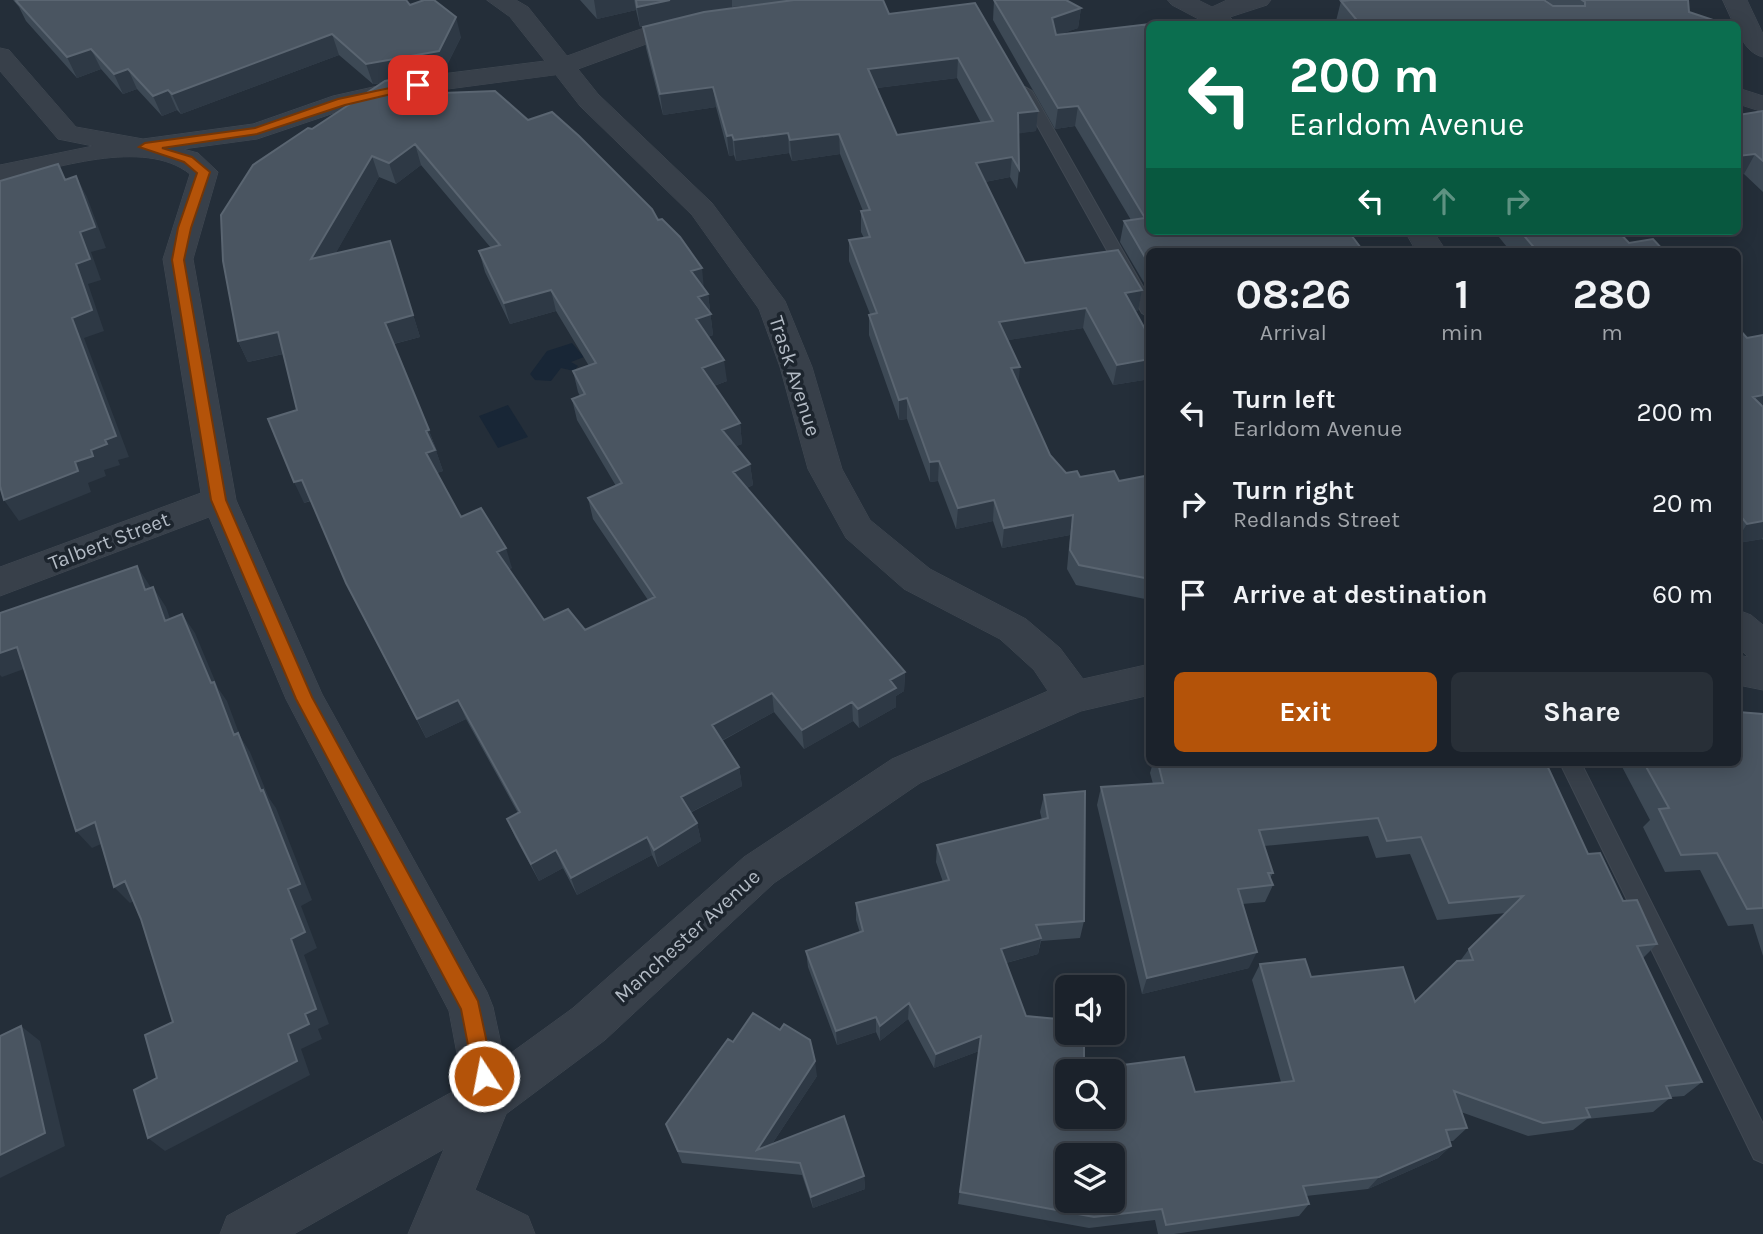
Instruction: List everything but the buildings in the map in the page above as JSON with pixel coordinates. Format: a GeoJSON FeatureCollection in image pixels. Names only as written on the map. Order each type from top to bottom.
{"type":"FeatureCollection","features":[{"type":"Feature","properties":{"kind":"street","name":"Trask Avenue"},"geometry":{"type":"LineString","coordinates":[[499,0],[519,12],[589,100],[702,209],[774,308],[796,367],[810,425],[825,469],[858,529],[917,579],[1013,629],[1047,659],[1074,697]]}},
{"type":"Feature","properties":{"kind":"street"},"geometry":{"type":"LineString","coordinates":[[1180,0],[1219,20],[1237,5],[1259,0]]}},
{"type":"Feature","properties":{"kind":"street"},"geometry":{"type":"LineString","coordinates":[[1735,0],[1749,32],[1763,50]]}},
{"type":"Feature","properties":{"kind":"street"},"geometry":{"type":"LineString","coordinates":[[0,173],[76,156],[257,131],[342,102],[418,85],[564,66],[652,34],[719,20]]}},
{"type":"Feature","properties":{"kind":"street"},"geometry":{"type":"LineString","coordinates":[[0,55],[67,133],[145,147],[188,159],[204,172],[185,228],[178,260],[219,500],[305,699],[471,1007],[489,1098],[440,1218],[510,1234]]}},
{"type":"Feature","properties":{"kind":"street"},"geometry":{"type":"LineString","coordinates":[[1741,97],[1763,104]]}},
{"type":"Feature","properties":{"kind":"street","name":"Talbert Street"},"geometry":{"type":"LineString","coordinates":[[0,582],[219,500]]}},
{"type":"Feature","properties":{"kind":"street"},"geometry":{"type":"LineString","coordinates":[[1741,628],[1763,648]]}},
{"type":"Feature","properties":{"kind":"street"},"geometry":{"type":"LineString","coordinates":[[1741,671],[1763,675]]}},
{"type":"Feature","properties":{"kind":"street","name":"Manchester Avenue"},"geometry":{"type":"LineString","coordinates":[[244,1234],[489,1098],[589,1024],[759,870],[906,771],[1074,697],[1146,680]]}},
{"type":"Feature","properties":{"kind":"lane"},"geometry":{"type":"LineString","coordinates":[[1014,73],[1146,306]]}},
{"type":"Feature","properties":{"kind":"lane"},"geometry":{"type":"LineString","coordinates":[[1571,766],[1763,1150]]}},
{"type":"Feature","properties":{"kind":"water"},"geometry":{"type":"Polygon","coordinates":[[[572,343],[584,357],[571,362],[578,366],[574,371],[561,368],[551,381],[535,380],[530,374],[547,351],[572,343]]]}},
{"type":"Feature","properties":{"kind":"water"},"geometry":{"type":"Polygon","coordinates":[[[508,405],[528,437],[498,448],[479,416],[508,405]]]}},
{"type":"Feature","properties":{"kind":"route"},"geometry":{"type":"LineString","coordinates":[[418,85],[342,102],[257,131],[145,147],[188,159],[204,172],[185,228],[178,260],[183,303],[219,500],[305,699],[471,1007],[484,1076]]}}]}
